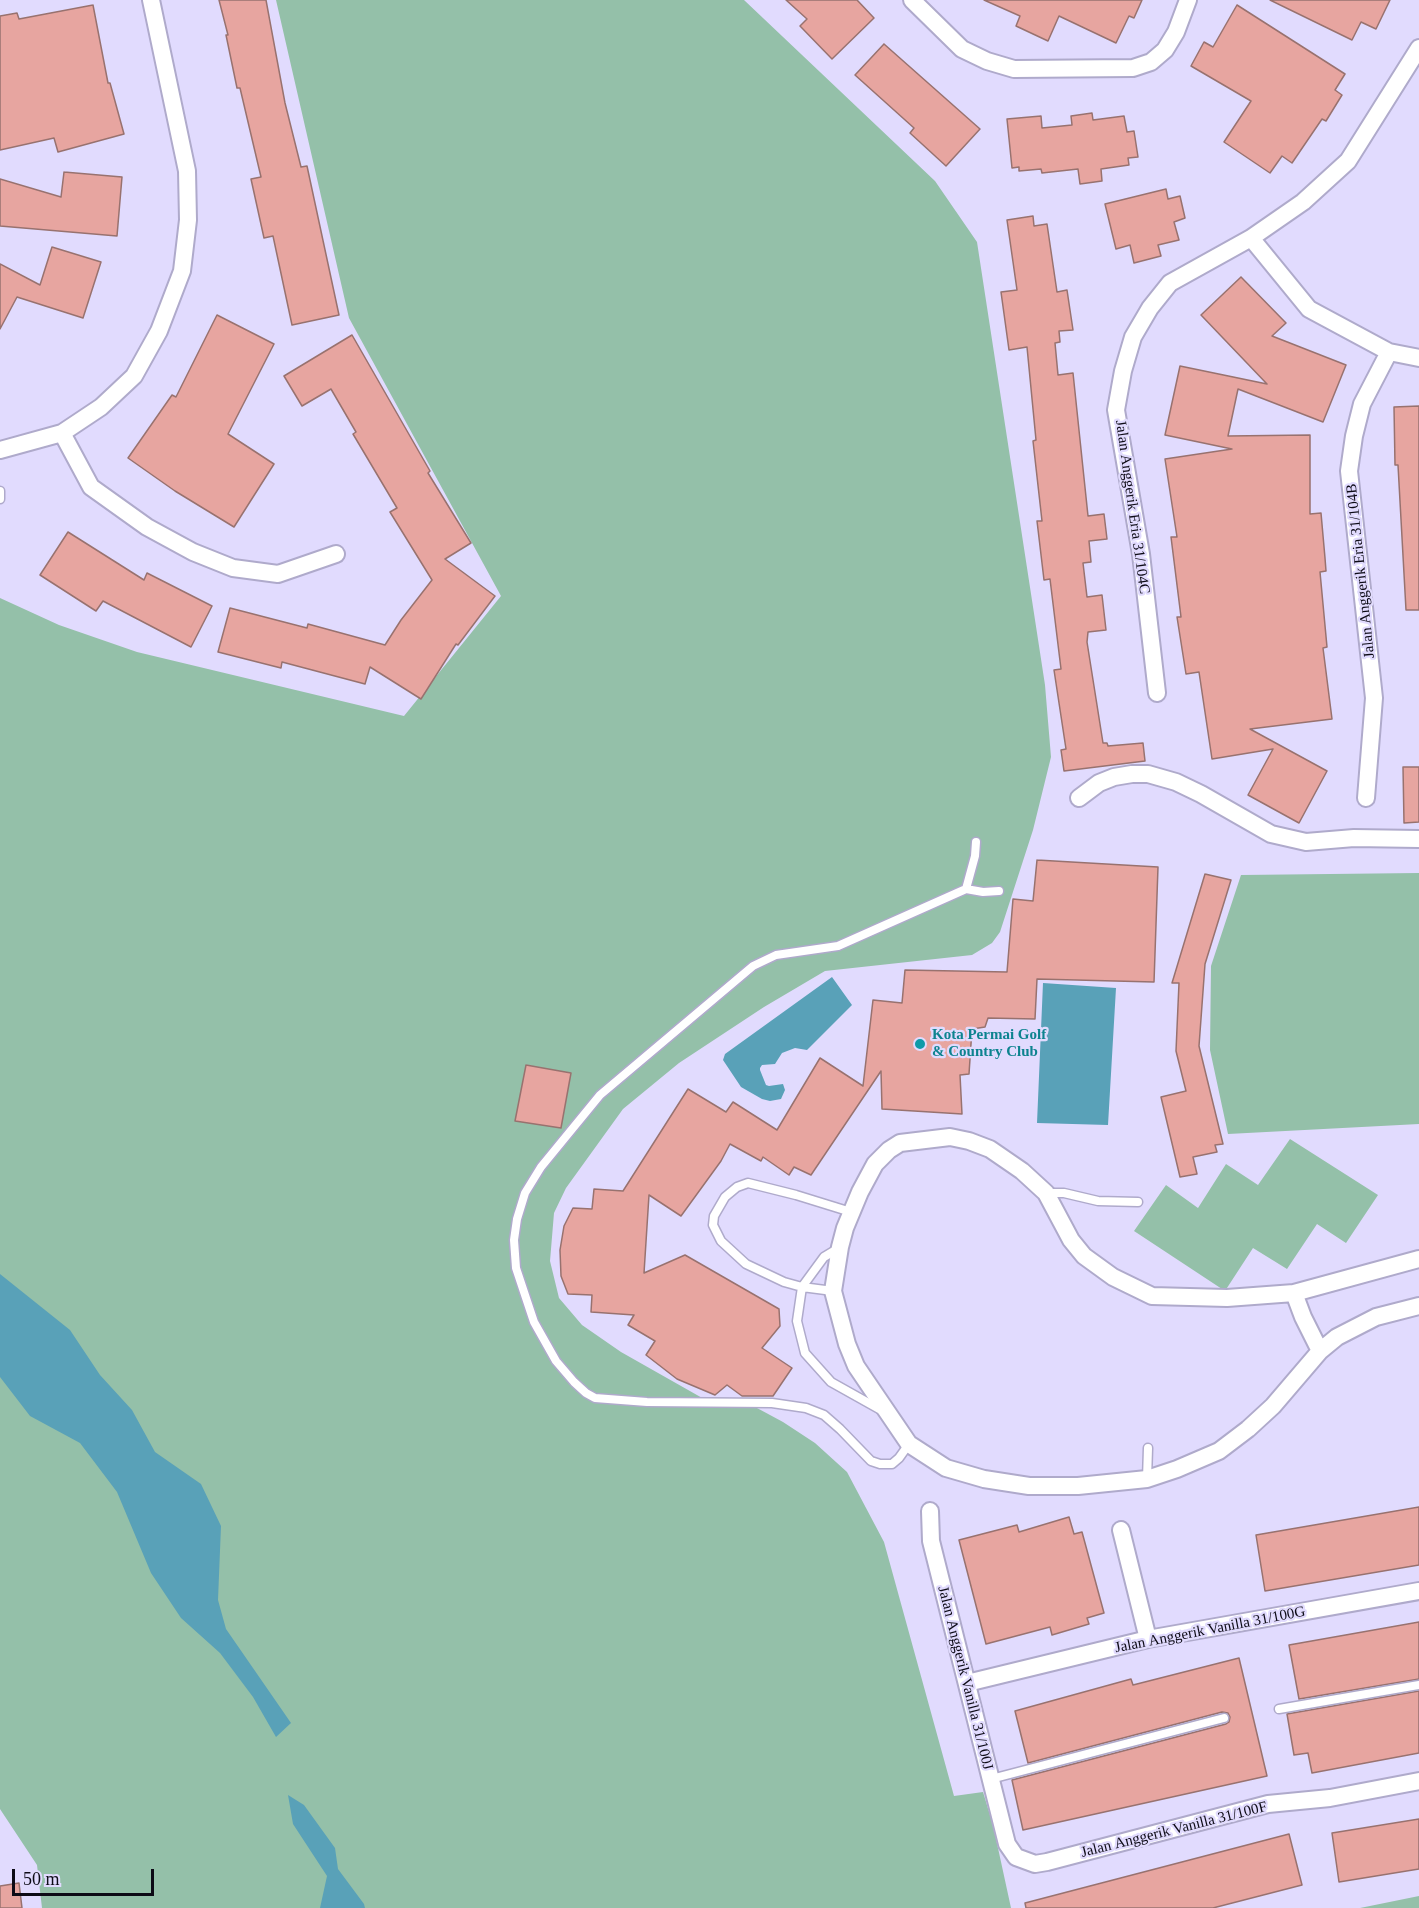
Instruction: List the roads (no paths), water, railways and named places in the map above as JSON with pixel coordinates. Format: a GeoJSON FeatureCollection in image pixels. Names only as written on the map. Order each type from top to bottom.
{"type":"FeatureCollection","features":[{"type":"Feature","properties":{"kind":"street"},"geometry":{"type":"LineString","coordinates":[[0,450],[62,433],[101,406],[134,376],[159,331],[182,271],[188,220],[187,171],[151,0]]}},
{"type":"Feature","properties":{"kind":"street"},"geometry":{"type":"LineString","coordinates":[[912,0],[962,49],[987,61],[1014,69],[1133,68],[1151,62],[1165,50],[1176,32],[1188,0]]}},
{"type":"Feature","properties":{"kind":"street","name":"Jalan Anggerik Eria 31/104C"},"geometry":{"type":"LineString","coordinates":[[1157,693],[1142,554],[1116,410],[1123,372],[1133,337],[1150,308],[1170,283],[1251,238],[1303,202],[1348,161],[1419,48]]}},
{"type":"Feature","properties":{"kind":"street"},"geometry":{"type":"LineString","coordinates":[[1251,238],[1309,309],[1389,352],[1419,358]]}},
{"type":"Feature","properties":{"kind":"street","name":"Jalan Anggerik Eria 31/104B"},"geometry":{"type":"LineString","coordinates":[[1366,798],[1374,698],[1349,471],[1362,404],[1389,352]]}},
{"type":"Feature","properties":{"kind":"street"},"geometry":{"type":"LineString","coordinates":[[62,433],[91,488],[147,527],[193,552],[233,568],[278,574],[336,554]]}},
{"type":"Feature","properties":{"kind":"street"},"geometry":{"type":"LineString","coordinates":[[1079,798],[1099,783],[1114,777],[1148,774],[1176,782],[1201,794],[1271,834],[1306,842],[1354,838],[1419,839]]}},
{"type":"Feature","properties":{"kind":"street"},"geometry":{"type":"LineString","coordinates":[[1419,1259],[1294,1293],[1227,1298],[1152,1296],[1113,1277],[1084,1256],[1071,1240],[1046,1193],[1017,1167],[990,1149],[969,1140],[950,1137],[900,1143],[875,1164],[851,1212],[840,1247],[833,1291],[847,1344],[856,1366],[909,1444],[946,1468],[984,1479],[1029,1486],[1078,1486],[1147,1479],[1219,1451],[1273,1406],[1320,1351],[1337,1337],[1376,1317],[1419,1306]]}},
{"type":"Feature","properties":{"kind":"street"},"geometry":{"type":"LineString","coordinates":[[1294,1293],[1320,1351]]}},
{"type":"Feature","properties":{"kind":"street","name":"Jalan Anggerik Vanilla 31/100J"},"geometry":{"type":"LineString","coordinates":[[930,1511],[930,1541],[1007,1844]]}},
{"type":"Feature","properties":{"kind":"street"},"geometry":{"type":"LineString","coordinates":[[1121,1530],[1148,1639]]}},
{"type":"Feature","properties":{"kind":"street","name":"Jalan Anggerik Vanilla 31/100G"},"geometry":{"type":"LineString","coordinates":[[967,1683],[1148,1639],[1419,1591]]}},
{"type":"Feature","properties":{"kind":"street","name":"Jalan Anggerik Vanilla 31/100F"},"geometry":{"type":"LineString","coordinates":[[1007,1844],[1016,1857],[1035,1864],[1268,1804],[1330,1798],[1419,1781]]}},
{"type":"Feature","properties":{"kind":"lane"},"geometry":{"type":"LineString","coordinates":[[0,491],[0,499]]}},
{"type":"Feature","properties":{"kind":"lane"},"geometry":{"type":"LineString","coordinates":[[966,889],[975,856],[976,842]]}},
{"type":"Feature","properties":{"kind":"lane"},"geometry":{"type":"LineString","coordinates":[[909,1444],[892,1464],[880,1464],[871,1461],[824,1415],[806,1408],[772,1403],[647,1402],[595,1398],[586,1393],[556,1361],[534,1322],[516,1268],[514,1240],[517,1219],[525,1193],[541,1167],[600,1095],[753,966],[776,955],[838,946],[966,889],[984,892],[999,891]]}},
{"type":"Feature","properties":{"kind":"lane"},"geometry":{"type":"LineString","coordinates":[[833,1291],[784,1282],[746,1264],[721,1241],[713,1225],[714,1216],[720,1203],[737,1187],[748,1184],[796,1195],[851,1212]]}},
{"type":"Feature","properties":{"kind":"lane"},"geometry":{"type":"LineString","coordinates":[[1046,1193],[1064,1193],[1098,1201],[1138,1202]]}},
{"type":"Feature","properties":{"kind":"lane"},"geometry":{"type":"LineString","coordinates":[[840,1247],[824,1257],[802,1287],[797,1321],[805,1353],[831,1382],[887,1413]]}},
{"type":"Feature","properties":{"kind":"lane"},"geometry":{"type":"LineString","coordinates":[[1147,1479],[1148,1448]]}},
{"type":"Feature","properties":{"kind":"lane"},"geometry":{"type":"LineString","coordinates":[[1279,1709],[1419,1685]]}},
{"type":"Feature","properties":{"kind":"lane"},"geometry":{"type":"LineString","coordinates":[[991,1779],[1224,1718]]}},
{"type":"Feature","properties":{"kind":"water"},"geometry":{"type":"Polygon","coordinates":[[[832,977],[852,1005],[807,1050],[795,1048],[782,1053],[775,1064],[762,1065],[760,1068],[766,1085],[783,1084],[785,1090],[781,1099],[770,1101],[762,1099],[741,1087],[723,1060],[725,1054],[832,977]]]}},
{"type":"Feature","properties":{"kind":"water"},"geometry":{"type":"Polygon","coordinates":[[[1043,983],[1116,988],[1108,1125],[1037,1123],[1043,983]]]}},
{"type":"Feature","properties":{"kind":"water"},"geometry":{"type":"Polygon","coordinates":[[[0,1274],[70,1330],[100,1375],[132,1410],[155,1452],[201,1484],[221,1526],[218,1600],[226,1629],[291,1723],[276,1737],[253,1697],[220,1653],[181,1618],[151,1573],[117,1492],[80,1443],[30,1416],[0,1377],[0,1274]]]}},
{"type":"Feature","properties":{"kind":"water"},"geometry":{"type":"Polygon","coordinates":[[[288,1795],[304,1805],[335,1848],[338,1869],[365,1908],[320,1908],[327,1876],[293,1824],[288,1795]]]}},
{"type":"Feature","properties":{"kind":"place","name":"Kota Permai Golf & Country Club"},"geometry":{"type":"Point","coordinates":[920,1044]}}]}
